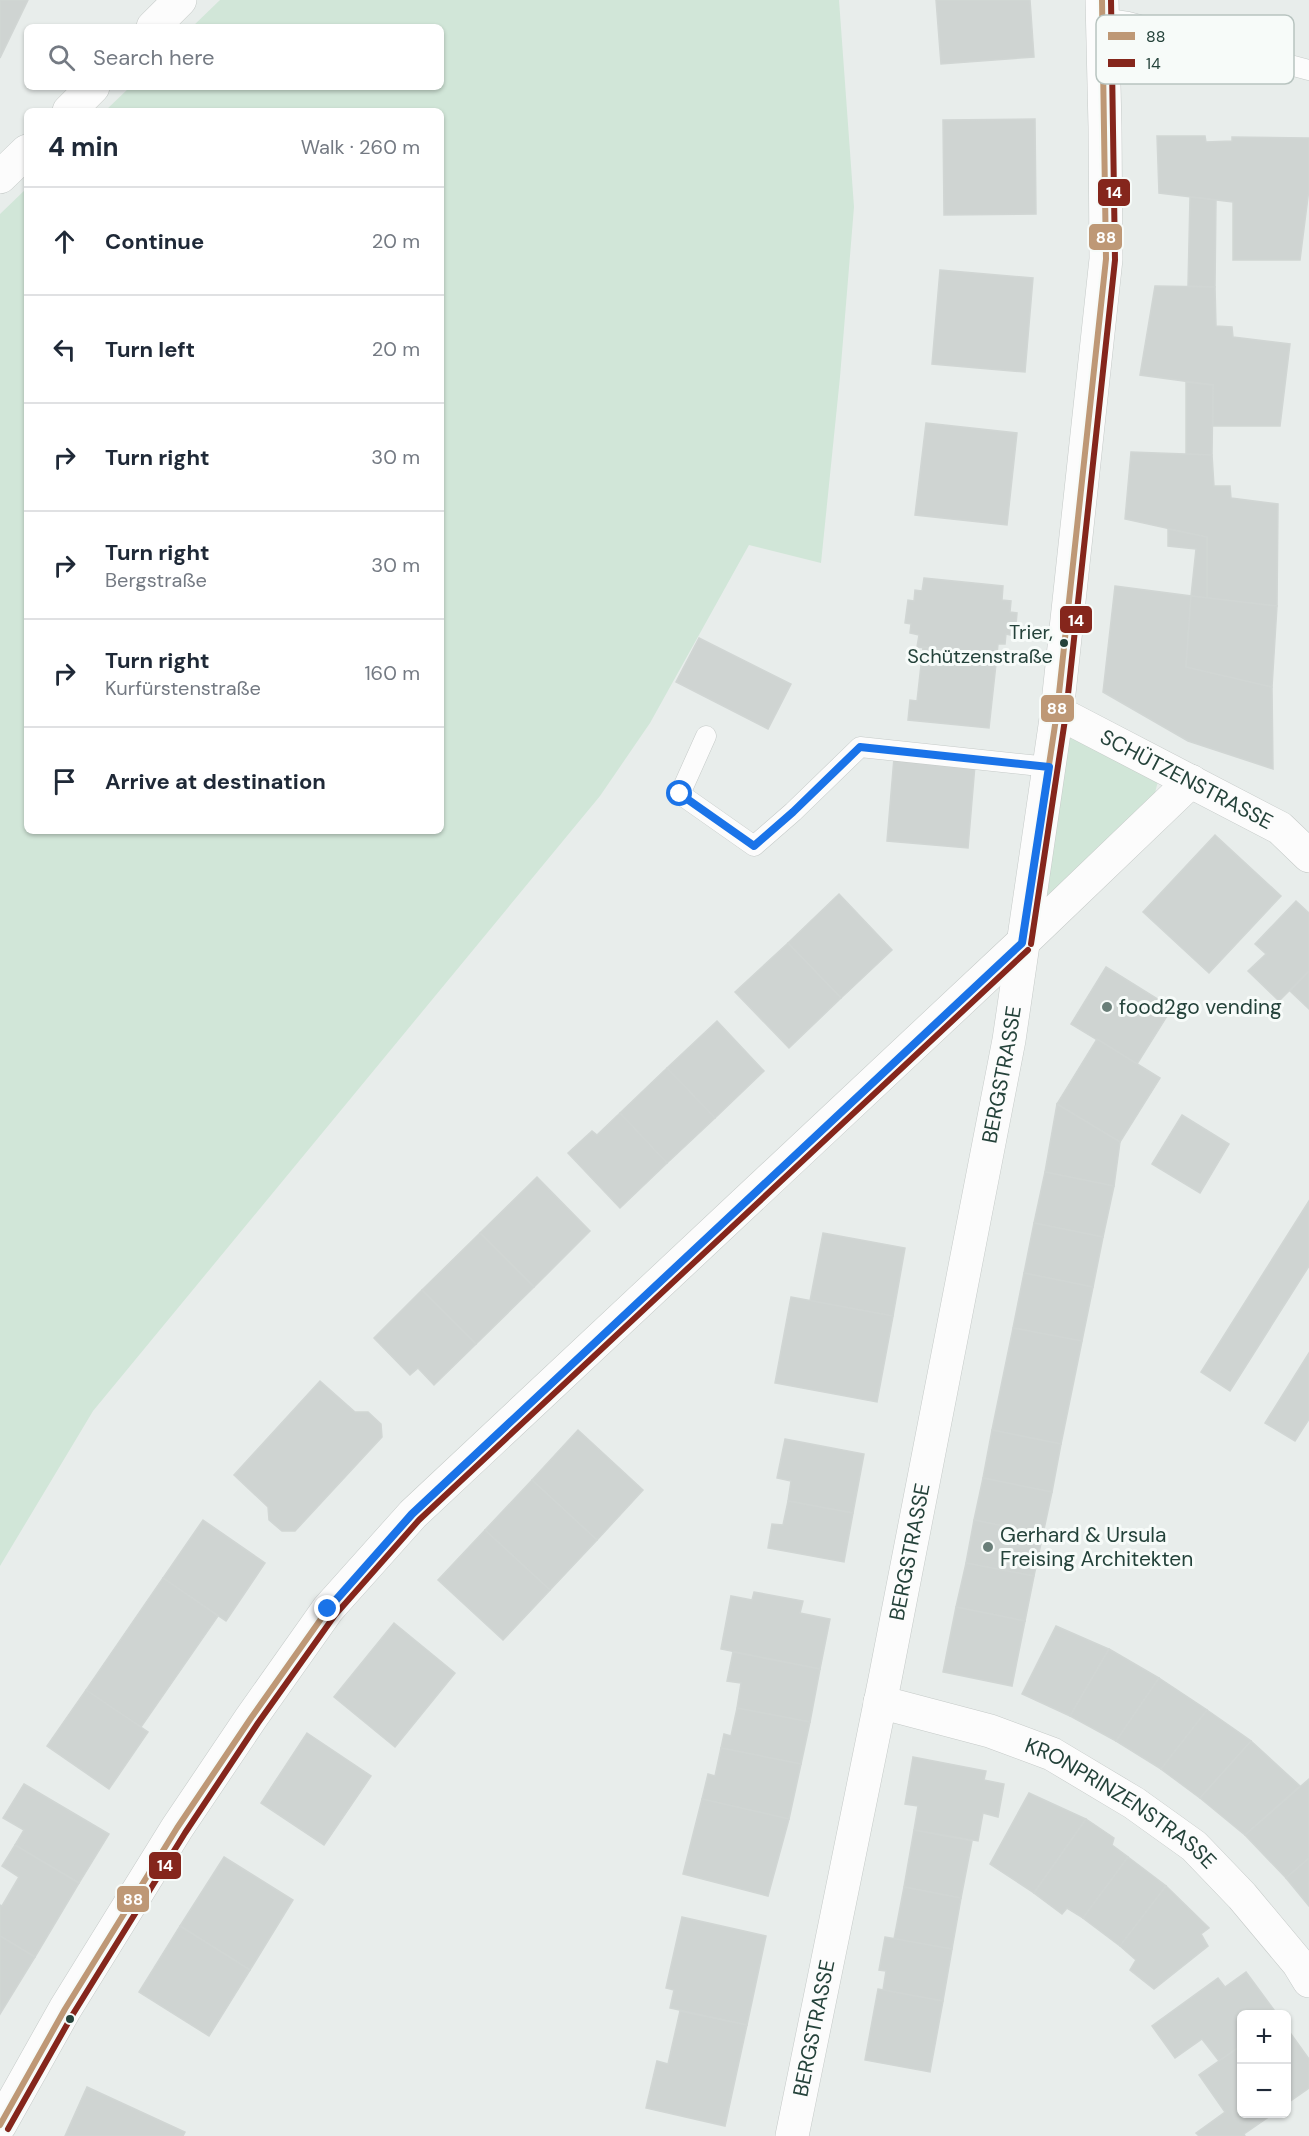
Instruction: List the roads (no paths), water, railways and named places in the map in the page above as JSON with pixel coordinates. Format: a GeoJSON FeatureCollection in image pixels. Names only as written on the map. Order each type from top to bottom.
{"type":"FeatureCollection","features":[{"type":"Feature","properties":{"kind":"street"},"geometry":{"type":"LineString","coordinates":[[156,24],[180,0]]}},
{"type":"Feature","properties":{"kind":"street","name":"BERGSTRASSE"},"geometry":{"type":"LineString","coordinates":[[792,2136],[880,1702],[1009,1040],[1057,712],[1106,259],[1105,84]]}},
{"type":"Feature","properties":{"kind":"street"},"geometry":{"type":"LineString","coordinates":[[72,108],[90,90]]}},
{"type":"Feature","properties":{"kind":"street"},"geometry":{"type":"LineString","coordinates":[[0,177],[24,154]]}},
{"type":"Feature","properties":{"kind":"street","name":"SCHÜTZENSTRASSE"},"geometry":{"type":"LineString","coordinates":[[1057,712],[1280,828],[1309,856]]}},
{"type":"Feature","properties":{"kind":"street"},"geometry":{"type":"LineString","coordinates":[[0,2125],[65,2009],[177,1828],[328,1609],[412,1514],[1022,943],[1191,781]]}},
{"type":"Feature","properties":{"kind":"street","name":"KRONPRINZENSTRASSE"},"geometry":{"type":"LineString","coordinates":[[880,1702],[990,1731],[1052,1754],[1134,1803],[1194,1846],[1242,1896],[1298,1963],[1309,1981]]}},
{"type":"Feature","properties":{"kind":"lane"},"geometry":{"type":"LineString","coordinates":[[1294,66],[1309,70]]}},
{"type":"Feature","properties":{"kind":"lane"},"geometry":{"type":"LineString","coordinates":[[706,736],[680,794],[754,846],[860,747],[1049,767]]}},
{"type":"Feature","properties":{"kind":"place","name":"Trier, Schützenstraße"},"geometry":{"type":"Point","coordinates":[1064,643]}},
{"type":"Feature","properties":{"kind":"place","name":"food2go vending"},"geometry":{"type":"Point","coordinates":[1107,1007]}},
{"type":"Feature","properties":{"kind":"place","name":"Gerhard & Ursula Freising Architekten"},"geometry":{"type":"Point","coordinates":[988,1547]}}]}
